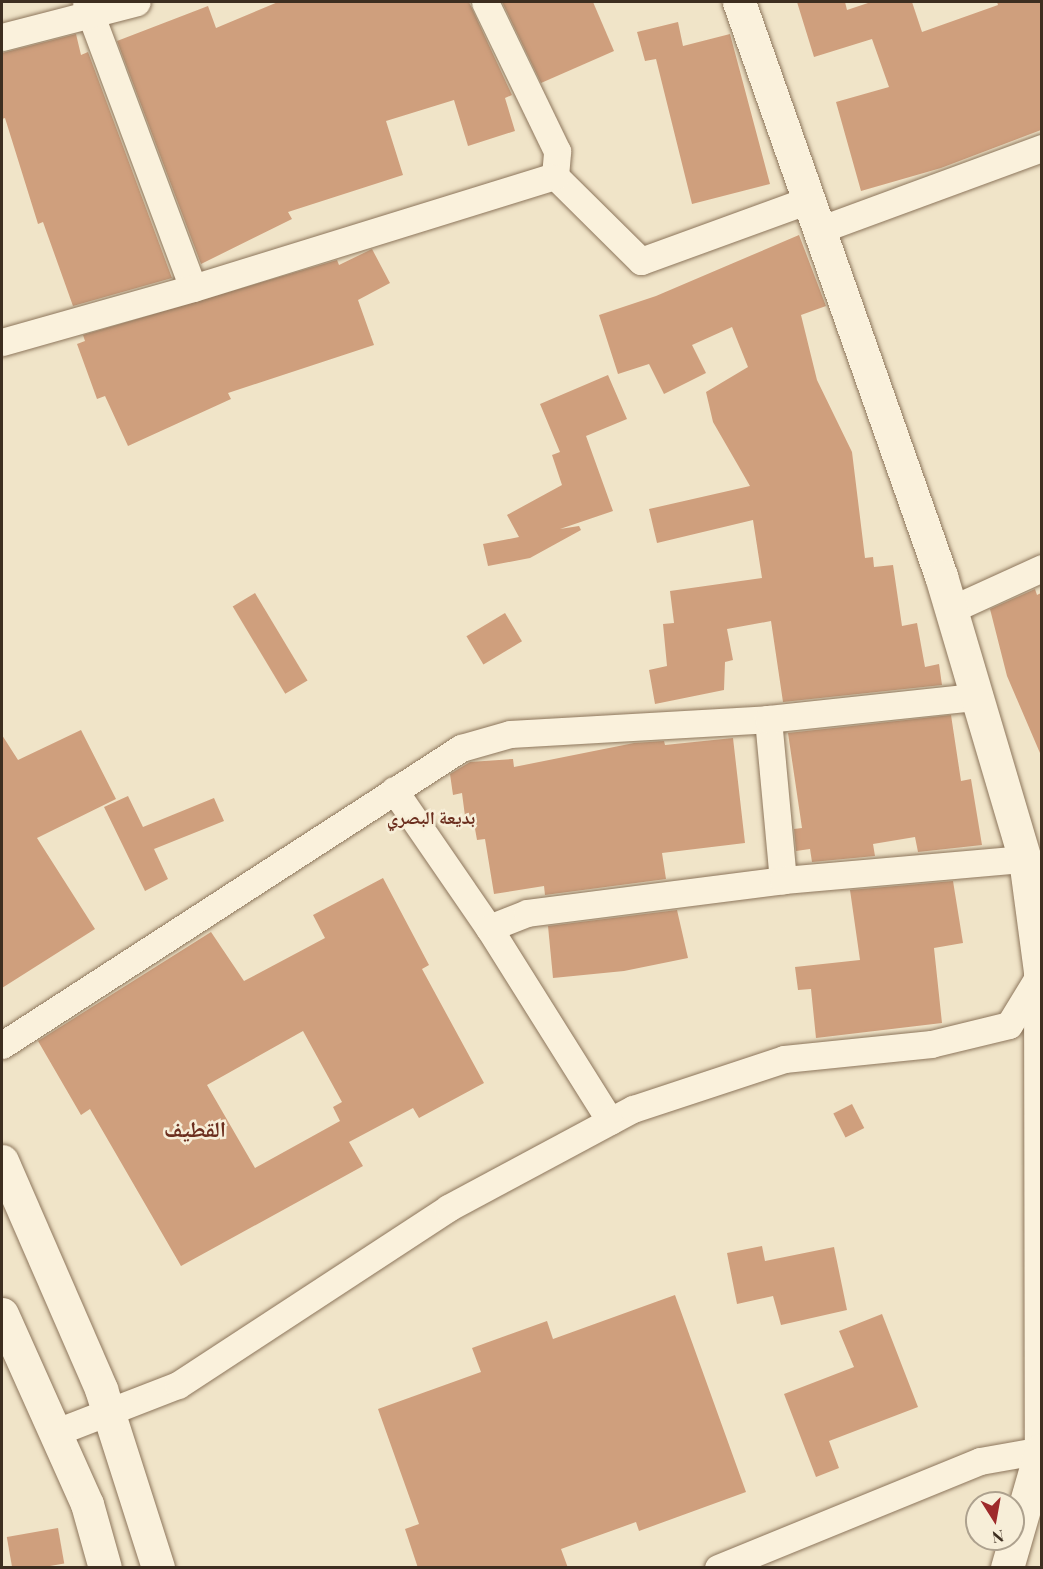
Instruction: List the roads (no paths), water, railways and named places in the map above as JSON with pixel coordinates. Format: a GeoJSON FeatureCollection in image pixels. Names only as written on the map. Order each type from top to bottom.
{"type":"FeatureCollection","features":[{"type":"Feature","properties":{"kind":"street"},"geometry":{"type":"LineString","coordinates":[[2,37],[89,9],[137,2]]}},
{"type":"Feature","properties":{"kind":"street"},"geometry":{"type":"LineString","coordinates":[[485,2],[557,151],[555,176],[641,261],[814,215],[1041,148]]}},
{"type":"Feature","properties":{"kind":"street"},"geometry":{"type":"LineString","coordinates":[[739,2],[951,610],[1025,859],[1041,971],[1038,1414],[1007,1568]]}},
{"type":"Feature","properties":{"kind":"street"},"geometry":{"type":"LineString","coordinates":[[89,9],[193,288]]}},
{"type":"Feature","properties":{"kind":"street"},"geometry":{"type":"LineString","coordinates":[[2,342],[193,288],[555,176]]}},
{"type":"Feature","properties":{"kind":"street"},"geometry":{"type":"LineString","coordinates":[[951,610],[1041,568]]}},
{"type":"Feature","properties":{"kind":"street"},"geometry":{"type":"LineString","coordinates":[[2,1045],[461,748],[510,734],[768,719],[975,697]]}},
{"type":"Feature","properties":{"kind":"street"},"geometry":{"type":"LineString","coordinates":[[768,719],[783,880]]}},
{"type":"Feature","properties":{"kind":"street"},"geometry":{"type":"LineString","coordinates":[[394,790],[489,928],[610,1121]]}},
{"type":"Feature","properties":{"kind":"street"},"geometry":{"type":"LineString","coordinates":[[489,928],[527,913],[783,880],[1025,859]]}},
{"type":"Feature","properties":{"kind":"street"},"geometry":{"type":"LineString","coordinates":[[54,1432],[178,1384],[448,1208],[633,1109],[784,1059],[931,1044],[1009,1025],[1041,971]]}},
{"type":"Feature","properties":{"kind":"street"},"geometry":{"type":"LineString","coordinates":[[2,1161],[108,1410],[158,1568]]}},
{"type":"Feature","properties":{"kind":"street"},"geometry":{"type":"LineString","coordinates":[[2,1314],[87,1504],[105,1568]]}},
{"type":"Feature","properties":{"kind":"street"},"geometry":{"type":"LineString","coordinates":[[1011,1491],[1029,1452]]}},
{"type":"Feature","properties":{"kind":"street"},"geometry":{"type":"LineString","coordinates":[[718,1568],[980,1461],[1029,1452]]}},
{"type":"Feature","properties":{"kind":"street"},"geometry":{"type":"LineString","coordinates":[[990,1568],[994,1551]]}},
{"type":"Feature","properties":{"kind":"district","name":"بديعة البصري"},"geometry":{"type":"Point","coordinates":[431,817]}},
{"type":"Feature","properties":{"kind":"district","name":"القطيف"},"geometry":{"type":"Point","coordinates":[195,1129]}}]}
